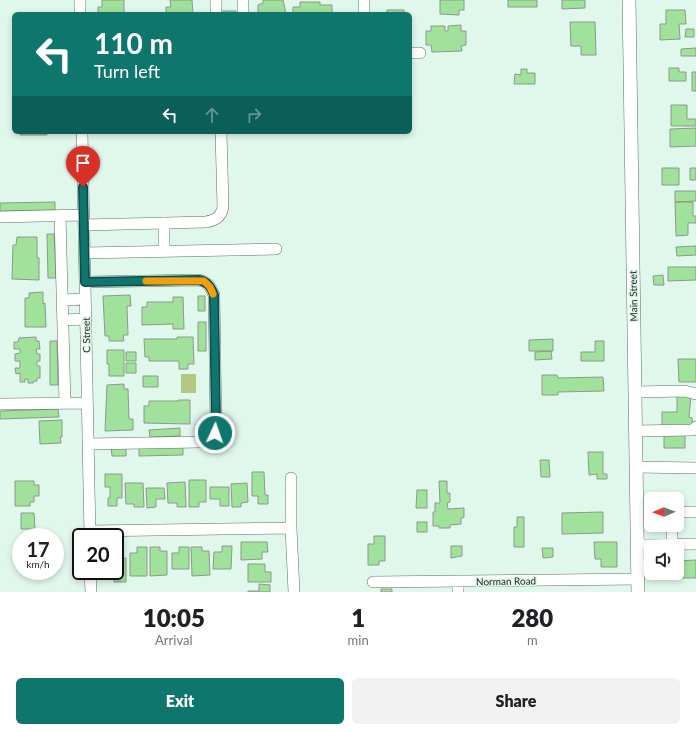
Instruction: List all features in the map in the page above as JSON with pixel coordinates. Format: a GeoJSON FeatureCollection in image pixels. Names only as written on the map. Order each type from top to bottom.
{"type":"FeatureCollection","features":[{"type":"Feature","properties":{"kind":"main road","name":"Main Street"},"geometry":{"type":"LineString","coordinates":[[629,0],[638,586]]}},
{"type":"Feature","properties":{"kind":"street"},"geometry":{"type":"LineString","coordinates":[[80,0],[80,12]]}},
{"type":"Feature","properties":{"kind":"street"},"geometry":{"type":"LineString","coordinates":[[216,0],[216,12]]}},
{"type":"Feature","properties":{"kind":"street"},"geometry":{"type":"LineString","coordinates":[[243,0],[243,12]]}},
{"type":"Feature","properties":{"kind":"street"},"geometry":{"type":"LineString","coordinates":[[364,0],[364,12]]}},
{"type":"Feature","properties":{"kind":"street","name":"C Street"},"geometry":{"type":"LineString","coordinates":[[82,134],[90,528]]}},
{"type":"Feature","properties":{"kind":"street"},"geometry":{"type":"LineString","coordinates":[[0,217],[60,216],[83,220],[164,223],[213,221],[222,213],[223,207],[221,134]]}},
{"type":"Feature","properties":{"kind":"street"},"geometry":{"type":"LineString","coordinates":[[60,216],[65,403]]}},
{"type":"Feature","properties":{"kind":"street"},"geometry":{"type":"LineString","coordinates":[[164,223],[164,252]]}},
{"type":"Feature","properties":{"kind":"street"},"geometry":{"type":"LineString","coordinates":[[84,253],[276,249]]}},
{"type":"Feature","properties":{"kind":"street"},"geometry":{"type":"LineString","coordinates":[[85,282],[199,280],[208,284],[214,295],[216,427],[215,433],[212,437],[200,442],[88,444]]}},
{"type":"Feature","properties":{"kind":"street"},"geometry":{"type":"LineString","coordinates":[[62,300],[85,299]]}},
{"type":"Feature","properties":{"kind":"street"},"geometry":{"type":"LineString","coordinates":[[63,320],[85,319]]}},
{"type":"Feature","properties":{"kind":"street"},"geometry":{"type":"LineString","coordinates":[[635,392],[685,391],[696,394]]}},
{"type":"Feature","properties":{"kind":"street"},"geometry":{"type":"LineString","coordinates":[[0,404],[87,403]]}},
{"type":"Feature","properties":{"kind":"street"},"geometry":{"type":"LineString","coordinates":[[636,431],[693,430],[696,427]]}},
{"type":"Feature","properties":{"kind":"street"},"geometry":{"type":"LineString","coordinates":[[636,467],[696,468]]}},
{"type":"Feature","properties":{"kind":"street"},"geometry":{"type":"LineString","coordinates":[[291,478],[291,528],[294,592]]}},
{"type":"Feature","properties":{"kind":"street"},"geometry":{"type":"LineString","coordinates":[[684,512],[696,512]]}},
{"type":"Feature","properties":{"kind":"street"},"geometry":{"type":"LineString","coordinates":[[124,533],[291,528]]}},
{"type":"Feature","properties":{"kind":"street"},"geometry":{"type":"LineString","coordinates":[[684,544],[696,544]]}},
{"type":"Feature","properties":{"kind":"street"},"geometry":{"type":"LineString","coordinates":[[637,545],[644,545]]}},
{"type":"Feature","properties":{"kind":"street"},"geometry":{"type":"LineString","coordinates":[[90,580],[91,592]]}},
{"type":"Feature","properties":{"kind":"street","name":"Norman Road"},"geometry":{"type":"LineString","coordinates":[[373,582],[458,587],[638,586]]}},
{"type":"Feature","properties":{"kind":"green space"},"geometry":{"type":"Polygon","coordinates":[[[181,374],[196,374],[196,393],[181,393],[181,374]]]}},
{"type":"Feature","properties":{"kind":"building"},"geometry":{"type":"Polygon","coordinates":[[[102,0],[124,0],[124,12],[98,12],[98,7],[102,7],[102,0]]]}},
{"type":"Feature","properties":{"kind":"building"},"geometry":{"type":"Polygon","coordinates":[[[170,0],[192,0],[193,12],[166,12],[166,7],[171,7],[170,0]]]}},
{"type":"Feature","properties":{"kind":"building"},"geometry":{"type":"Polygon","coordinates":[[[263,0],[283,0],[286,12],[258,12],[258,5],[263,3],[263,0]]]}},
{"type":"Feature","properties":{"kind":"building"},"geometry":{"type":"Polygon","coordinates":[[[440,0],[464,0],[464,10],[459,10],[459,15],[440,14],[440,0]]]}},
{"type":"Feature","properties":{"kind":"building"},"geometry":{"type":"Polygon","coordinates":[[[508,0],[537,0],[537,7],[508,7],[508,0]]]}},
{"type":"Feature","properties":{"kind":"building"},"geometry":{"type":"Polygon","coordinates":[[[562,0],[585,0],[585,8],[562,9],[562,0]]]}},
{"type":"Feature","properties":{"kind":"building"},"geometry":{"type":"Polygon","coordinates":[[[300,2],[320,2],[320,5],[332,5],[332,12],[293,12],[293,7],[300,7],[300,2]]]}},
{"type":"Feature","properties":{"kind":"building"},"geometry":{"type":"Polygon","coordinates":[[[387,10],[404,10],[404,12],[387,12],[387,10]]]}},
{"type":"Feature","properties":{"kind":"building"},"geometry":{"type":"Polygon","coordinates":[[[666,10],[685,10],[686,24],[679,24],[680,39],[660,40],[660,24],[666,24],[666,10]]]}},
{"type":"Feature","properties":{"kind":"building"},"geometry":{"type":"Polygon","coordinates":[[[220,11],[236,11],[236,12],[220,11]]]}},
{"type":"Feature","properties":{"kind":"building"},"geometry":{"type":"Polygon","coordinates":[[[570,22],[595,22],[596,55],[581,55],[581,46],[571,46],[570,22]]]}},
{"type":"Feature","properties":{"kind":"building"},"geometry":{"type":"Polygon","coordinates":[[[461,25],[461,31],[466,31],[466,45],[461,46],[462,51],[432,52],[431,45],[426,45],[426,31],[431,31],[431,26],[445,26],[445,31],[448,31],[448,26],[461,25]]]}},
{"type":"Feature","properties":{"kind":"building"},"geometry":{"type":"Polygon","coordinates":[[[686,29],[694,29],[694,37],[685,37],[686,29]]]}},
{"type":"Feature","properties":{"kind":"building"},"geometry":{"type":"Polygon","coordinates":[[[696,48],[696,56],[681,56],[681,49],[696,48]]]}},
{"type":"Feature","properties":{"kind":"building"},"geometry":{"type":"Polygon","coordinates":[[[669,68],[679,68],[679,72],[686,72],[686,81],[669,81],[669,68]]]}},
{"type":"Feature","properties":{"kind":"building"},"geometry":{"type":"Polygon","coordinates":[[[521,69],[527,69],[527,73],[535,73],[535,84],[514,84],[515,74],[521,75],[521,69]]]}},
{"type":"Feature","properties":{"kind":"building"},"geometry":{"type":"Polygon","coordinates":[[[692,72],[696,72],[696,91],[692,91],[692,72]]]}},
{"type":"Feature","properties":{"kind":"building"},"geometry":{"type":"Polygon","coordinates":[[[671,105],[687,105],[687,119],[696,119],[696,126],[671,126],[671,105]]]}},
{"type":"Feature","properties":{"kind":"building"},"geometry":{"type":"Polygon","coordinates":[[[696,128],[696,146],[670,147],[670,129],[696,128]]]}},
{"type":"Feature","properties":{"kind":"building"},"geometry":{"type":"Polygon","coordinates":[[[20,134],[47,134],[47,135],[20,134]]]}},
{"type":"Feature","properties":{"kind":"building"},"geometry":{"type":"Polygon","coordinates":[[[662,168],[679,168],[679,185],[662,185],[662,168]]]}},
{"type":"Feature","properties":{"kind":"building"},"geometry":{"type":"Polygon","coordinates":[[[690,168],[696,168],[696,180],[690,180],[690,168]]]}},
{"type":"Feature","properties":{"kind":"building"},"geometry":{"type":"Polygon","coordinates":[[[675,191],[696,191],[696,201],[675,202],[675,191]]]}},
{"type":"Feature","properties":{"kind":"building"},"geometry":{"type":"Polygon","coordinates":[[[55,202],[55,210],[0,211],[0,203],[55,202]]]}},
{"type":"Feature","properties":{"kind":"building"},"geometry":{"type":"Polygon","coordinates":[[[675,202],[693,202],[693,216],[696,216],[696,223],[688,223],[688,235],[676,236],[675,202]]]}},
{"type":"Feature","properties":{"kind":"building"},"geometry":{"type":"Polygon","coordinates":[[[47,234],[54,234],[56,278],[48,278],[47,234]]]}},
{"type":"Feature","properties":{"kind":"building"},"geometry":{"type":"Polygon","coordinates":[[[17,237],[37,237],[39,280],[12,279],[13,245],[16,245],[17,237]]]}},
{"type":"Feature","properties":{"kind":"building"},"geometry":{"type":"Polygon","coordinates":[[[696,246],[696,255],[677,256],[676,247],[696,246]]]}},
{"type":"Feature","properties":{"kind":"building"},"geometry":{"type":"Polygon","coordinates":[[[668,267],[696,267],[696,280],[668,281],[668,267]]]}},
{"type":"Feature","properties":{"kind":"building"},"geometry":{"type":"Polygon","coordinates":[[[663,275],[664,285],[654,285],[653,276],[663,275]]]}},
{"type":"Feature","properties":{"kind":"building"},"geometry":{"type":"Polygon","coordinates":[[[43,292],[46,327],[25,327],[25,298],[29,298],[29,293],[43,292]]]}},
{"type":"Feature","properties":{"kind":"building"},"geometry":{"type":"Polygon","coordinates":[[[130,295],[131,306],[127,306],[128,335],[123,335],[124,341],[109,341],[109,336],[105,336],[103,296],[130,295]]]}},
{"type":"Feature","properties":{"kind":"building"},"geometry":{"type":"Polygon","coordinates":[[[198,296],[205,296],[205,311],[198,311],[198,296]]]}},
{"type":"Feature","properties":{"kind":"building"},"geometry":{"type":"Polygon","coordinates":[[[173,297],[183,297],[184,329],[173,329],[173,324],[142,325],[142,307],[147,307],[147,302],[173,302],[173,297]]]}},
{"type":"Feature","properties":{"kind":"building"},"geometry":{"type":"Polygon","coordinates":[[[198,322],[206,322],[206,351],[198,351],[198,322]]]}},
{"type":"Feature","properties":{"kind":"building"},"geometry":{"type":"Polygon","coordinates":[[[36,337],[36,341],[39,341],[40,349],[36,349],[37,354],[40,354],[40,361],[37,361],[37,366],[40,366],[40,378],[37,378],[37,381],[34,381],[33,383],[28,383],[28,379],[25,379],[25,382],[20,382],[20,373],[16,374],[15,368],[20,368],[20,361],[15,361],[15,354],[20,353],[20,349],[14,349],[14,342],[18,342],[19,338],[36,337]]]}},
{"type":"Feature","properties":{"kind":"building"},"geometry":{"type":"Polygon","coordinates":[[[177,337],[193,337],[194,364],[188,364],[188,369],[179,369],[179,361],[149,361],[149,357],[145,357],[144,339],[177,339],[177,337]]]}},
{"type":"Feature","properties":{"kind":"building"},"geometry":{"type":"Polygon","coordinates":[[[553,339],[553,351],[529,351],[529,340],[553,339]]]}},
{"type":"Feature","properties":{"kind":"building"},"geometry":{"type":"Polygon","coordinates":[[[50,341],[57,341],[58,385],[50,385],[50,341]]]}},
{"type":"Feature","properties":{"kind":"building"},"geometry":{"type":"Polygon","coordinates":[[[595,341],[604,341],[604,361],[581,361],[581,352],[595,352],[595,341]]]}},
{"type":"Feature","properties":{"kind":"building"},"geometry":{"type":"Polygon","coordinates":[[[107,350],[124,350],[124,376],[109,376],[107,350]]]}},
{"type":"Feature","properties":{"kind":"building"},"geometry":{"type":"Polygon","coordinates":[[[551,351],[552,359],[535,360],[535,352],[551,351]]]}},
{"type":"Feature","properties":{"kind":"building"},"geometry":{"type":"Polygon","coordinates":[[[126,352],[136,352],[136,361],[126,361],[126,352]]]}},
{"type":"Feature","properties":{"kind":"building"},"geometry":{"type":"Polygon","coordinates":[[[678,359],[696,359],[696,382],[679,382],[678,359]]]}},
{"type":"Feature","properties":{"kind":"building"},"geometry":{"type":"Polygon","coordinates":[[[126,363],[136,363],[136,373],[126,373],[126,363]]]}},
{"type":"Feature","properties":{"kind":"building"},"geometry":{"type":"Polygon","coordinates":[[[542,375],[557,375],[558,378],[603,377],[604,391],[558,392],[558,395],[542,395],[542,375]]]}},
{"type":"Feature","properties":{"kind":"building"},"geometry":{"type":"Polygon","coordinates":[[[143,376],[158,376],[158,387],[143,387],[143,376]]]}},
{"type":"Feature","properties":{"kind":"building"},"geometry":{"type":"Polygon","coordinates":[[[124,384],[124,389],[128,389],[129,419],[133,419],[133,430],[105,431],[107,385],[124,384]]]}},
{"type":"Feature","properties":{"kind":"building"},"geometry":{"type":"Polygon","coordinates":[[[677,396],[691,396],[689,417],[692,418],[693,426],[662,426],[662,412],[677,412],[677,396]]]}},
{"type":"Feature","properties":{"kind":"building"},"geometry":{"type":"Polygon","coordinates":[[[190,400],[190,424],[144,423],[144,406],[149,406],[149,401],[190,400]]]}},
{"type":"Feature","properties":{"kind":"building"},"geometry":{"type":"Polygon","coordinates":[[[58,409],[59,417],[0,419],[0,411],[58,409]]]}},
{"type":"Feature","properties":{"kind":"building"},"geometry":{"type":"Polygon","coordinates":[[[62,420],[62,437],[60,437],[61,443],[40,444],[39,421],[62,420]]]}},
{"type":"Feature","properties":{"kind":"building"},"geometry":{"type":"Polygon","coordinates":[[[180,428],[180,436],[150,437],[149,430],[180,428]]]}},
{"type":"Feature","properties":{"kind":"building"},"geometry":{"type":"Polygon","coordinates":[[[664,434],[685,434],[685,448],[664,448],[664,434]]]}},
{"type":"Feature","properties":{"kind":"building"},"geometry":{"type":"Polygon","coordinates":[[[183,447],[183,455],[139,456],[139,448],[183,447]]]}},
{"type":"Feature","properties":{"kind":"building"},"geometry":{"type":"Polygon","coordinates":[[[111,448],[126,448],[126,456],[112,456],[111,448]]]}},
{"type":"Feature","properties":{"kind":"building"},"geometry":{"type":"Polygon","coordinates":[[[588,452],[603,452],[603,474],[607,474],[607,479],[597,479],[597,474],[589,475],[588,452]]]}},
{"type":"Feature","properties":{"kind":"building"},"geometry":{"type":"Polygon","coordinates":[[[540,460],[549,460],[550,477],[541,477],[540,460]]]}},
{"type":"Feature","properties":{"kind":"building"},"geometry":{"type":"Polygon","coordinates":[[[252,472],[264,472],[265,495],[268,495],[268,504],[258,504],[258,496],[252,496],[252,472]]]}},
{"type":"Feature","properties":{"kind":"building"},"geometry":{"type":"Polygon","coordinates":[[[105,474],[122,474],[122,498],[117,498],[117,506],[108,506],[110,487],[105,487],[105,474]]]}},
{"type":"Feature","properties":{"kind":"building"},"geometry":{"type":"Polygon","coordinates":[[[189,480],[206,480],[206,502],[199,502],[199,507],[189,507],[189,480]]]}},
{"type":"Feature","properties":{"kind":"building"},"geometry":{"type":"Polygon","coordinates":[[[15,481],[34,481],[34,485],[39,485],[39,496],[34,496],[34,502],[30,502],[30,506],[15,506],[15,481]]]}},
{"type":"Feature","properties":{"kind":"building"},"geometry":{"type":"Polygon","coordinates":[[[439,481],[447,481],[447,493],[450,493],[450,502],[447,503],[448,509],[464,508],[464,517],[461,518],[461,524],[450,525],[450,528],[439,528],[439,526],[433,526],[433,512],[435,512],[435,503],[440,503],[439,481]]]}},
{"type":"Feature","properties":{"kind":"building"},"geometry":{"type":"Polygon","coordinates":[[[185,482],[186,507],[177,507],[177,503],[168,503],[167,483],[185,482]]]}},
{"type":"Feature","properties":{"kind":"building"},"geometry":{"type":"Polygon","coordinates":[[[125,483],[143,483],[144,507],[134,507],[134,504],[126,504],[125,483]]]}},
{"type":"Feature","properties":{"kind":"building"},"geometry":{"type":"Polygon","coordinates":[[[247,483],[248,502],[241,503],[241,507],[232,507],[231,484],[247,483]]]}},
{"type":"Feature","properties":{"kind":"building"},"geometry":{"type":"Polygon","coordinates":[[[210,487],[229,487],[229,506],[220,506],[220,499],[210,499],[210,487]]]}},
{"type":"Feature","properties":{"kind":"building"},"geometry":{"type":"Polygon","coordinates":[[[146,488],[164,488],[165,499],[156,499],[156,507],[147,508],[146,488]]]}},
{"type":"Feature","properties":{"kind":"building"},"geometry":{"type":"Polygon","coordinates":[[[417,490],[427,490],[427,508],[416,508],[417,490]]]}},
{"type":"Feature","properties":{"kind":"building"},"geometry":{"type":"Polygon","coordinates":[[[603,512],[603,533],[562,534],[562,513],[603,512]]]}},
{"type":"Feature","properties":{"kind":"building"},"geometry":{"type":"Polygon","coordinates":[[[21,513],[34,513],[35,528],[21,528],[21,513]]]}},
{"type":"Feature","properties":{"kind":"building"},"geometry":{"type":"Polygon","coordinates":[[[517,517],[524,517],[524,547],[514,547],[514,527],[517,527],[517,517]]]}},
{"type":"Feature","properties":{"kind":"building"},"geometry":{"type":"Polygon","coordinates":[[[417,522],[427,522],[427,532],[417,532],[417,522]]]}},
{"type":"Feature","properties":{"kind":"building"},"geometry":{"type":"Polygon","coordinates":[[[374,536],[385,536],[385,561],[379,561],[379,565],[368,565],[368,544],[374,544],[374,536]]]}},
{"type":"Feature","properties":{"kind":"building"},"geometry":{"type":"Polygon","coordinates":[[[241,542],[267,542],[268,552],[262,552],[262,559],[241,560],[241,542]]]}},
{"type":"Feature","properties":{"kind":"building"},"geometry":{"type":"Polygon","coordinates":[[[594,542],[617,542],[617,567],[601,567],[601,559],[595,559],[594,542]]]}},
{"type":"Feature","properties":{"kind":"building"},"geometry":{"type":"Polygon","coordinates":[[[222,546],[232,546],[231,569],[213,569],[214,552],[222,552],[222,546]]]}},
{"type":"Feature","properties":{"kind":"building"},"geometry":{"type":"Polygon","coordinates":[[[451,546],[462,546],[462,556],[451,558],[451,546]]]}},
{"type":"Feature","properties":{"kind":"building"},"geometry":{"type":"Polygon","coordinates":[[[137,547],[147,547],[147,576],[130,576],[130,553],[137,553],[137,547]]]}},
{"type":"Feature","properties":{"kind":"building"},"geometry":{"type":"Polygon","coordinates":[[[150,547],[160,547],[160,551],[167,551],[167,575],[150,576],[150,547]]]}},
{"type":"Feature","properties":{"kind":"building"},"geometry":{"type":"Polygon","coordinates":[[[179,547],[189,547],[189,569],[172,569],[172,553],[179,553],[179,547]]]}},
{"type":"Feature","properties":{"kind":"building"},"geometry":{"type":"Polygon","coordinates":[[[191,547],[202,547],[202,551],[209,551],[210,575],[192,576],[191,547]]]}},
{"type":"Feature","properties":{"kind":"building"},"geometry":{"type":"Polygon","coordinates":[[[542,548],[553,548],[553,557],[543,558],[542,548]]]}},
{"type":"Feature","properties":{"kind":"building"},"geometry":{"type":"Polygon","coordinates":[[[124,558],[126,558],[126,582],[114,582],[114,580],[124,580],[124,558]]]}},
{"type":"Feature","properties":{"kind":"building"},"geometry":{"type":"Polygon","coordinates":[[[696,560],[696,578],[684,578],[684,561],[696,560]]]}},
{"type":"Feature","properties":{"kind":"building"},"geometry":{"type":"Polygon","coordinates":[[[248,564],[265,564],[265,572],[271,572],[271,582],[248,582],[248,564]]]}},
{"type":"Feature","properties":{"kind":"building"},"geometry":{"type":"Polygon","coordinates":[[[259,584],[270,585],[270,592],[248,592],[259,591],[259,584]]]}},
{"type":"Feature","properties":{"kind":"building"},"geometry":{"type":"Polygon","coordinates":[[[381,589],[392,589],[392,592],[381,592],[381,589]]]}},
{"type":"Feature","properties":{"kind":"slow traffic"},"geometry":{"type":"LineString","coordinates":[[146,281],[199,280],[208,284],[213,291],[213,294]]}},
{"type":"Feature","properties":{"kind":"route"},"geometry":{"type":"LineString","coordinates":[[83,187],[85,282],[199,280],[208,284],[213,291],[215,433]]}}]}
